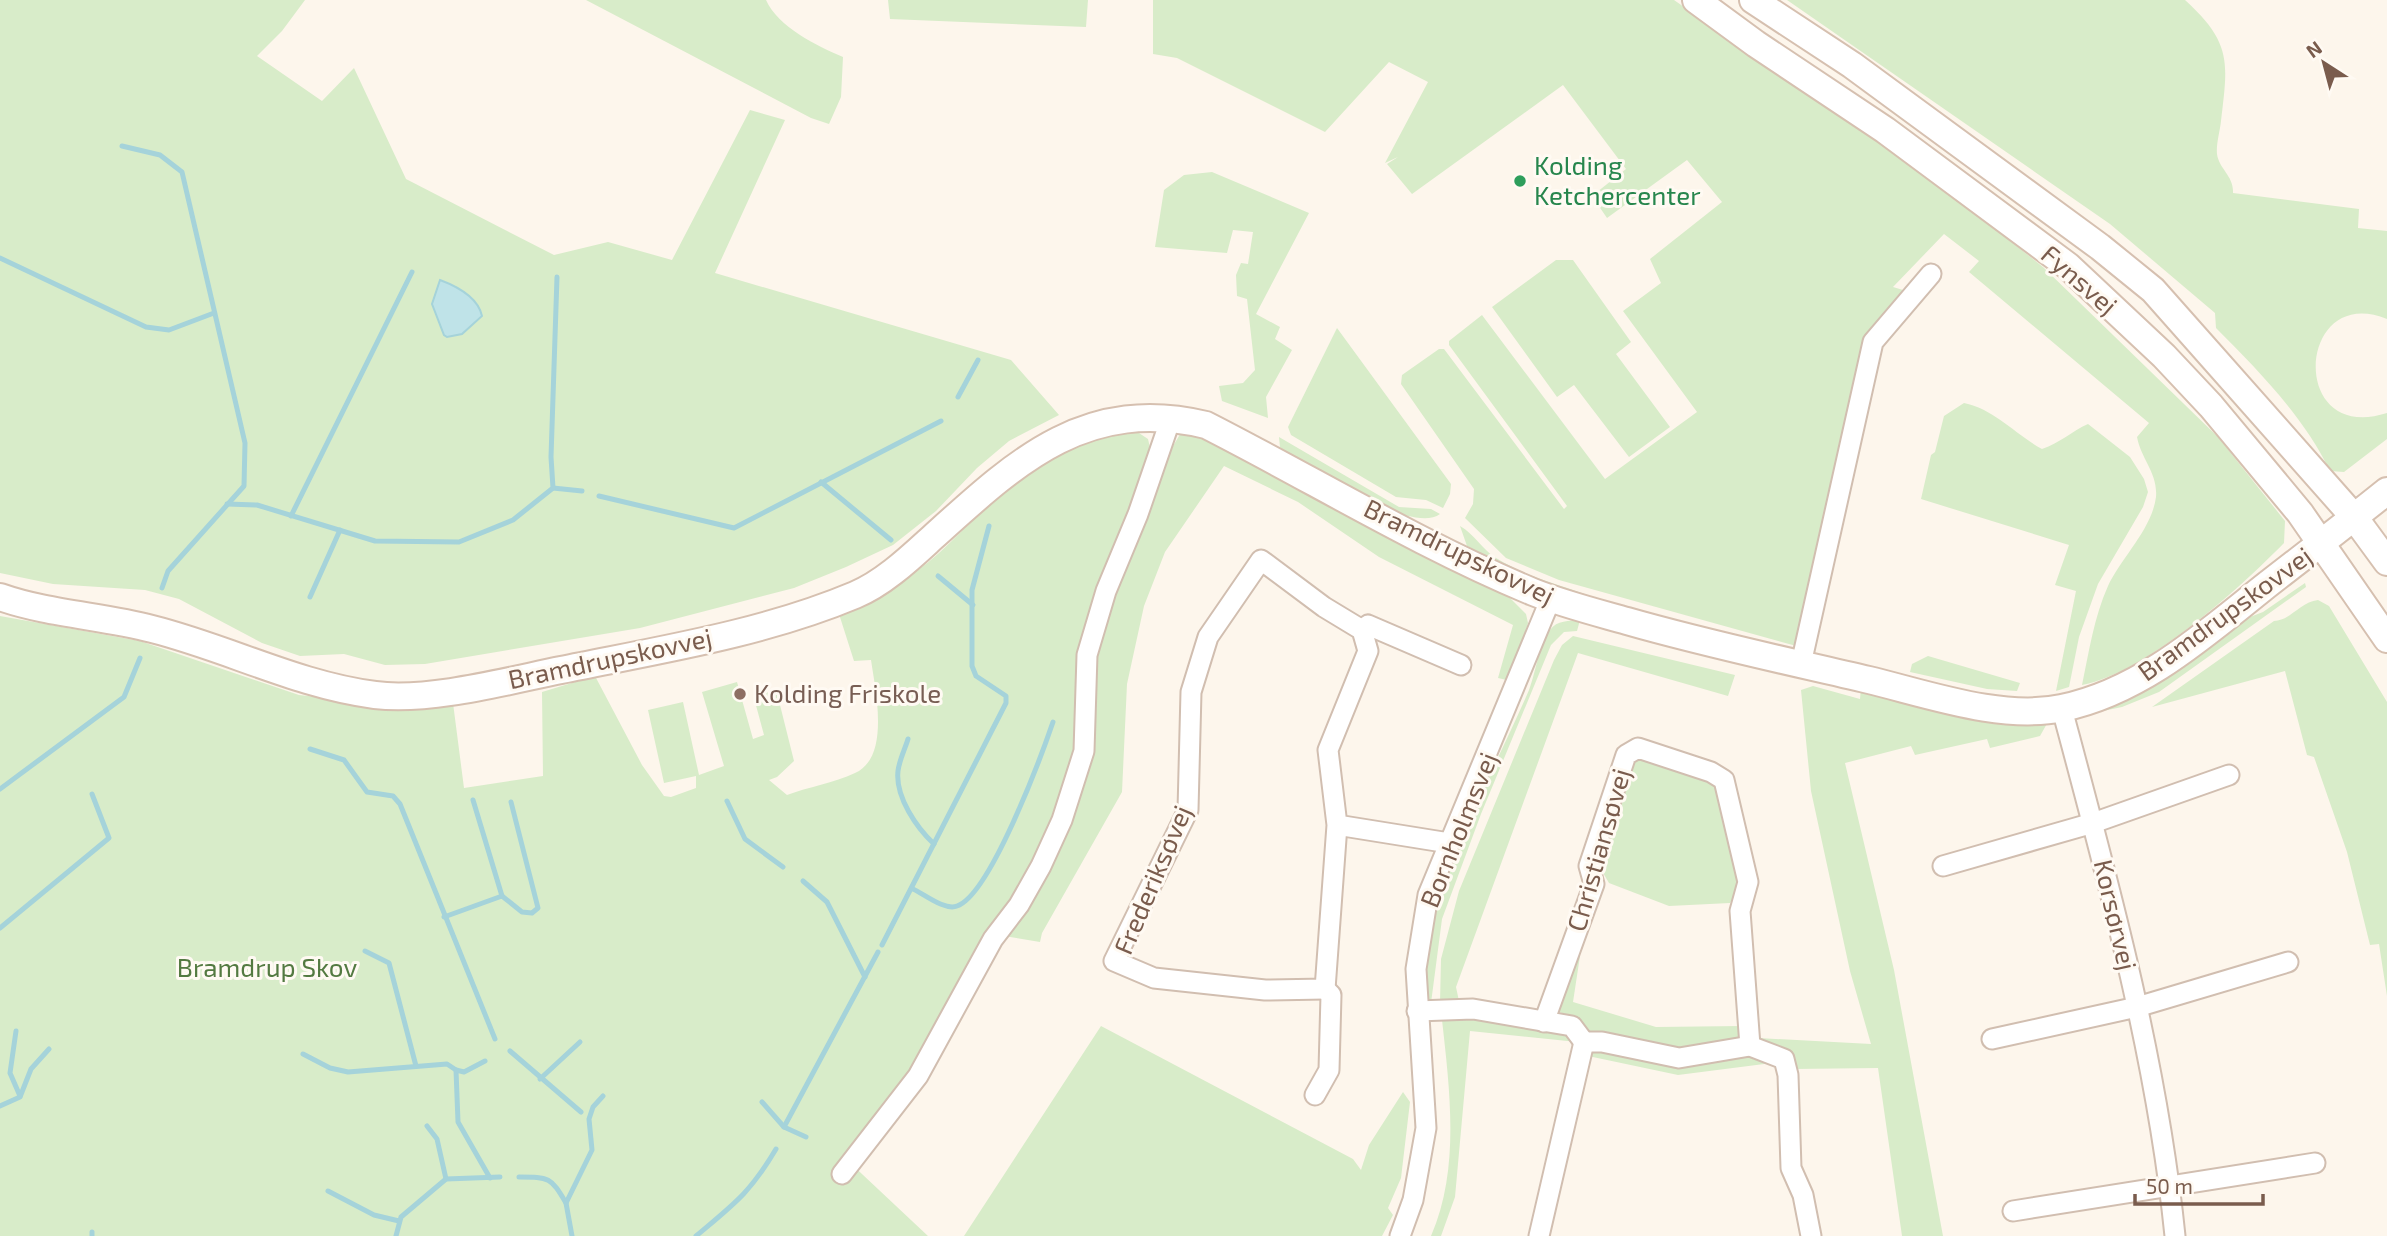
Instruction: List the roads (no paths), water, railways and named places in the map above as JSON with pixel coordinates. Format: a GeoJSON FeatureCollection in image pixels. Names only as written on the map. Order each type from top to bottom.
{"type":"FeatureCollection","features":[{"type":"Feature","properties":{"kind":"street","name":"Fynsvej"},"geometry":{"type":"LineString","coordinates":[[1696,0],[1756,44],[1885,130],[2068,266],[2165,356],[2211,406],[2322,542],[2387,639]]}},
{"type":"Feature","properties":{"kind":"street","name":"Fynsvej"},"geometry":{"type":"LineString","coordinates":[[1753,0],[1852,65],[2100,247],[2153,290],[2354,517],[2387,562]]}},
{"type":"Feature","properties":{"kind":"street"},"geometry":{"type":"LineString","coordinates":[[1801,664],[1873,342],[1931,274]]}},
{"type":"Feature","properties":{"kind":"street","name":"Bramdrupskovvej"},"geometry":{"type":"LineString","coordinates":[[0,597],[107,618],[186,638],[310,682],[357,692],[380,696],[458,690],[705,640],[781,620],[858,594],[918,550],[1027,456],[1066,435],[1093,425],[1121,419],[1171,418],[1206,425],[1441,547],[1551,598],[1675,635],[1992,708],[2033,712],[2062,709],[2111,693],[2157,667],[2387,491]]}},
{"type":"Feature","properties":{"kind":"street"},"geometry":{"type":"LineString","coordinates":[[842,1174],[918,1076],[993,939],[1019,905],[1041,866],[1062,820],[1084,751],[1087,655],[1106,591],[1138,514],[1171,418]]}},
{"type":"Feature","properties":{"kind":"street","name":"Frederiksøvej"},"geometry":{"type":"LineString","coordinates":[[1325,989],[1265,990],[1154,978],[1114,961],[1188,810],[1191,692],[1208,637],[1261,560],[1324,607],[1362,630],[1368,625],[1461,665]]}},
{"type":"Feature","properties":{"kind":"street","name":"Bornholmsvej"},"geometry":{"type":"LineString","coordinates":[[1400,1236],[1422,1165],[1426,1128],[1416,969],[1428,895],[1551,598]]}},
{"type":"Feature","properties":{"kind":"street"},"geometry":{"type":"LineString","coordinates":[[1315,1095],[1329,1070],[1331,995],[1325,989],[1337,825],[1328,750],[1368,651],[1362,630]]}},
{"type":"Feature","properties":{"kind":"street","name":"Korsørvej"},"geometry":{"type":"LineString","coordinates":[[2062,709],[2093,822],[2137,1007],[2170,1187],[2175,1236]]}},
{"type":"Feature","properties":{"kind":"street","name":"Christiansøvej"},"geometry":{"type":"LineString","coordinates":[[1544,1022],[1594,884],[1589,866],[1626,755],[1638,748],[1711,772],[1724,780],[1748,882],[1740,911],[1750,1046]]}},
{"type":"Feature","properties":{"kind":"street","name":"Korsørvej"},"geometry":{"type":"LineString","coordinates":[[1943,866],[2093,822],[2229,775]]}},
{"type":"Feature","properties":{"kind":"street"},"geometry":{"type":"LineString","coordinates":[[1337,825],[1449,843]]}},
{"type":"Feature","properties":{"kind":"street","name":"Korsørvej"},"geometry":{"type":"LineString","coordinates":[[1992,1040],[2137,1007],[2288,962]]}},
{"type":"Feature","properties":{"kind":"street"},"geometry":{"type":"LineString","coordinates":[[1417,1012],[1473,1009],[1572,1026],[1584,1042],[1539,1236]]}},
{"type":"Feature","properties":{"kind":"street"},"geometry":{"type":"LineString","coordinates":[[1584,1042],[1602,1042],[1679,1058],[1750,1046],[1784,1059],[1788,1075],[1791,1168],[1803,1195],[1811,1236]]}},
{"type":"Feature","properties":{"kind":"street"},"geometry":{"type":"LineString","coordinates":[[2013,1211],[2315,1163]]}},
{"type":"Feature","properties":{"kind":"water"},"geometry":{"type":"Polygon","coordinates":[[[440,280],[466,293],[480,309],[482,316],[462,334],[447,337],[444,335],[432,304],[440,280]]]}},
{"type":"Feature","properties":{"kind":"waterway"},"geometry":{"type":"LineString","coordinates":[[122,146],[160,155],[182,172],[245,443],[244,486],[168,571],[162,588]]}},
{"type":"Feature","properties":{"kind":"waterway"},"geometry":{"type":"LineString","coordinates":[[0,258],[146,327],[169,330],[214,313]]}},
{"type":"Feature","properties":{"kind":"waterway"},"geometry":{"type":"LineString","coordinates":[[291,516],[412,272]]}},
{"type":"Feature","properties":{"kind":"waterway"},"geometry":{"type":"LineString","coordinates":[[227,504],[257,505],[375,541],[459,542],[513,520],[553,488],[551,457],[557,277]]}},
{"type":"Feature","properties":{"kind":"waterway"},"geometry":{"type":"LineString","coordinates":[[958,397],[978,360]]}},
{"type":"Feature","properties":{"kind":"waterway"},"geometry":{"type":"LineString","coordinates":[[599,496],[734,528],[941,421]]}},
{"type":"Feature","properties":{"kind":"waterway"},"geometry":{"type":"LineString","coordinates":[[821,482],[891,540]]}},
{"type":"Feature","properties":{"kind":"waterway"},"geometry":{"type":"LineString","coordinates":[[553,488],[582,491]]}},
{"type":"Feature","properties":{"kind":"waterway"},"geometry":{"type":"LineString","coordinates":[[882,945],[1006,703],[1006,696],[976,676],[972,666],[972,590],[989,526]]}},
{"type":"Feature","properties":{"kind":"waterway"},"geometry":{"type":"LineString","coordinates":[[310,597],[340,530]]}},
{"type":"Feature","properties":{"kind":"waterway"},"geometry":{"type":"LineString","coordinates":[[938,576],[973,605]]}},
{"type":"Feature","properties":{"kind":"waterway"},"geometry":{"type":"LineString","coordinates":[[0,789],[124,697],[140,658]]}},
{"type":"Feature","properties":{"kind":"waterway"},"geometry":{"type":"LineString","coordinates":[[913,889],[952,907],[970,896],[984,878],[1013,823],[1053,722]]}},
{"type":"Feature","properties":{"kind":"waterway"},"geometry":{"type":"LineString","coordinates":[[908,739],[898,771],[900,791],[914,821],[934,844]]}},
{"type":"Feature","properties":{"kind":"waterway"},"geometry":{"type":"LineString","coordinates":[[310,749],[344,760],[367,792],[393,796],[400,804],[495,1039]]}},
{"type":"Feature","properties":{"kind":"waterway"},"geometry":{"type":"LineString","coordinates":[[0,928],[109,838],[92,794]]}},
{"type":"Feature","properties":{"kind":"waterway"},"geometry":{"type":"LineString","coordinates":[[473,800],[502,896]]}},
{"type":"Feature","properties":{"kind":"waterway"},"geometry":{"type":"LineString","coordinates":[[727,801],[745,839],[783,867]]}},
{"type":"Feature","properties":{"kind":"waterway"},"geometry":{"type":"LineString","coordinates":[[444,917],[502,896],[522,912],[532,913],[538,908],[511,802]]}},
{"type":"Feature","properties":{"kind":"waterway"},"geometry":{"type":"LineString","coordinates":[[803,881],[827,902],[865,977]]}},
{"type":"Feature","properties":{"kind":"waterway"},"geometry":{"type":"LineString","coordinates":[[365,951],[389,963],[416,1066]]}},
{"type":"Feature","properties":{"kind":"waterway"},"geometry":{"type":"LineString","coordinates":[[784,1127],[878,952]]}},
{"type":"Feature","properties":{"kind":"waterway"},"geometry":{"type":"LineString","coordinates":[[16,1031],[10,1073],[20,1096]]}},
{"type":"Feature","properties":{"kind":"waterway"},"geometry":{"type":"LineString","coordinates":[[540,1079],[580,1042]]}},
{"type":"Feature","properties":{"kind":"waterway"},"geometry":{"type":"LineString","coordinates":[[0,1106],[20,1097],[31,1069],[49,1049]]}},
{"type":"Feature","properties":{"kind":"waterway"},"geometry":{"type":"LineString","coordinates":[[510,1051],[581,1112]]}},
{"type":"Feature","properties":{"kind":"waterway"},"geometry":{"type":"LineString","coordinates":[[303,1054],[330,1068],[348,1072],[447,1064],[456,1070],[458,1122],[490,1178]]}},
{"type":"Feature","properties":{"kind":"waterway"},"geometry":{"type":"LineString","coordinates":[[456,1070],[464,1072],[485,1061]]}},
{"type":"Feature","properties":{"kind":"waterway"},"geometry":{"type":"LineString","coordinates":[[572,1236],[566,1203],[592,1150],[589,1119],[593,1107],[603,1096]]}},
{"type":"Feature","properties":{"kind":"waterway"},"geometry":{"type":"LineString","coordinates":[[762,1102],[784,1127],[806,1137]]}},
{"type":"Feature","properties":{"kind":"waterway"},"geometry":{"type":"LineString","coordinates":[[427,1126],[437,1139],[446,1179]]}},
{"type":"Feature","properties":{"kind":"waterway"},"geometry":{"type":"LineString","coordinates":[[696,1236],[740,1197],[758,1177],[776,1149]]}},
{"type":"Feature","properties":{"kind":"waterway"},"geometry":{"type":"LineString","coordinates":[[396,1236],[401,1217],[446,1179],[500,1177]]}},
{"type":"Feature","properties":{"kind":"waterway"},"geometry":{"type":"LineString","coordinates":[[519,1177],[548,1180],[557,1188],[566,1203]]}},
{"type":"Feature","properties":{"kind":"waterway"},"geometry":{"type":"LineString","coordinates":[[328,1191],[374,1215],[399,1221]]}},
{"type":"Feature","properties":{"kind":"place","name":"Kolding Ketchercenter"},"geometry":{"type":"Point","coordinates":[1520,181]}},
{"type":"Feature","properties":{"kind":"place","name":"Kolding Friskole"},"geometry":{"type":"Point","coordinates":[740,694]}},
{"type":"Feature","properties":{"kind":"park label","name":"Bramdrup Skov"},"geometry":{"type":"Point","coordinates":[267,968]}}]}
